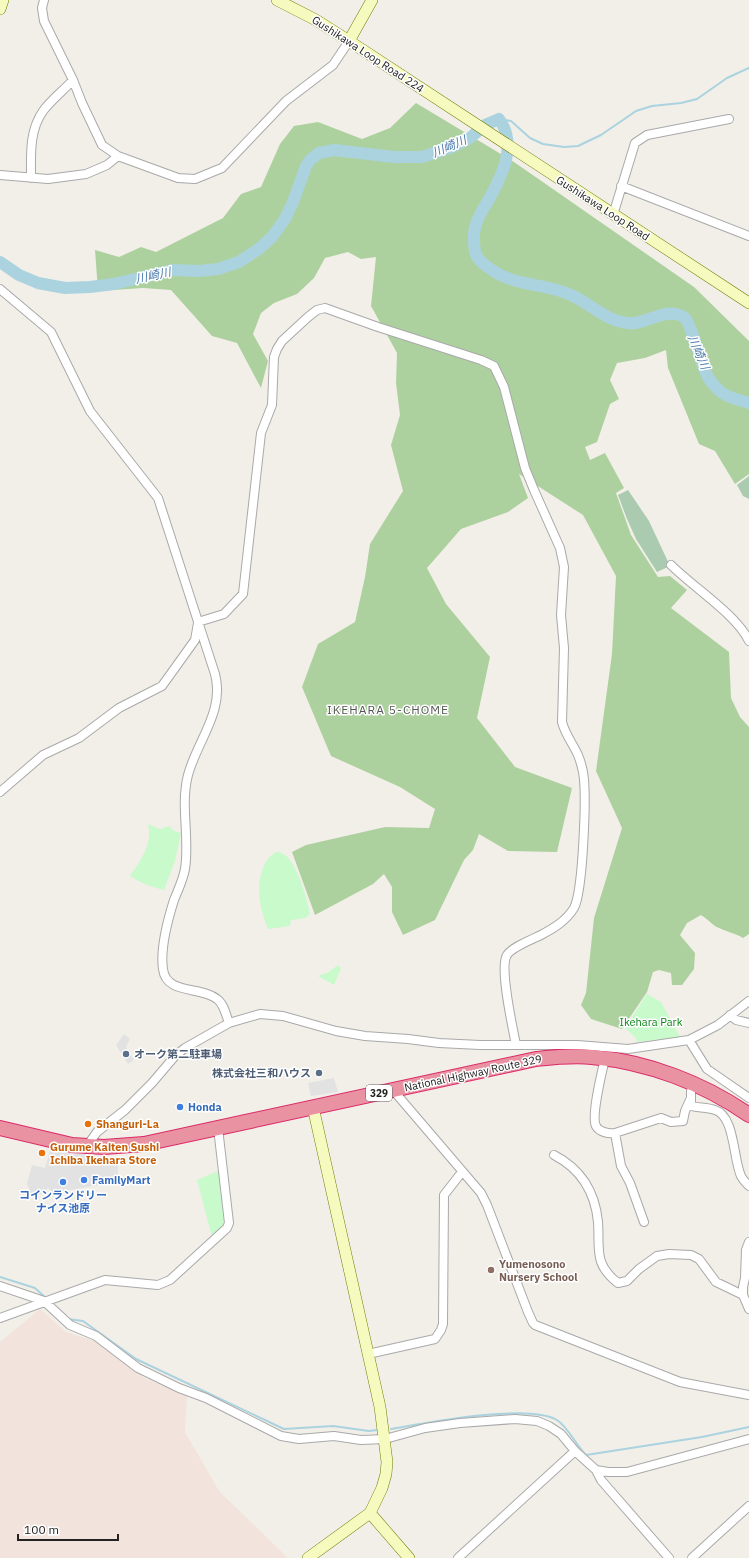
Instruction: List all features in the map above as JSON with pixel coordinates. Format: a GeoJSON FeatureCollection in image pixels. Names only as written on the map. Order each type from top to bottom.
{"type":"FeatureCollection","features":[{"type":"Feature","properties":{"kind":"highway","name":"National Highway Route 329"},"geometry":{"type":"LineString","coordinates":[[0,1128],[72,1145],[122,1146],[144,1144],[578,1051],[669,1074],[694,1083],[733,1104],[749,1115]]}},
{"type":"Feature","properties":{"kind":"street"},"geometry":{"type":"LineString","coordinates":[[0,9],[3,0]]}},
{"type":"Feature","properties":{"kind":"street"},"geometry":{"type":"LineString","coordinates":[[44,0],[42,8],[44,21],[73,80],[102,145],[118,156],[178,178],[195,179],[222,168],[286,101],[333,65],[349,41],[372,0]]}},
{"type":"Feature","properties":{"kind":"street","name":"Gushikawa Loop Road 224"},"geometry":{"type":"LineString","coordinates":[[277,0],[316,20],[457,111]]}},
{"type":"Feature","properties":{"kind":"street"},"geometry":{"type":"LineString","coordinates":[[31,178],[31,149],[35,128],[43,111],[73,80]]}},
{"type":"Feature","properties":{"kind":"street","name":"Gushikawa Loop Road"},"geometry":{"type":"LineString","coordinates":[[457,111],[749,304]]}},
{"type":"Feature","properties":{"kind":"street"},"geometry":{"type":"LineString","coordinates":[[613,214],[635,142],[647,135],[729,119]]}},
{"type":"Feature","properties":{"kind":"street"},"geometry":{"type":"LineString","coordinates":[[0,175],[48,179],[86,174],[107,165],[118,156]]}},
{"type":"Feature","properties":{"kind":"street"},"geometry":{"type":"LineString","coordinates":[[621,186],[749,236]]}},
{"type":"Feature","properties":{"kind":"street"},"geometry":{"type":"LineString","coordinates":[[0,289],[51,332],[90,411],[158,498],[216,679],[218,695],[209,725],[196,753],[186,783],[184,796],[185,868],[168,924],[164,942],[162,969],[165,977],[174,986],[210,994],[218,999],[229,1023]]}},
{"type":"Feature","properties":{"kind":"street"},"geometry":{"type":"LineString","coordinates":[[198,622],[224,614],[243,594],[261,433],[272,405],[274,357],[282,342],[308,317],[318,310],[326,308],[334,310],[378,328],[481,360],[494,366],[504,388],[529,478],[560,548],[564,567],[561,615],[564,648],[562,722],[578,756],[583,774],[585,791],[582,864],[577,899],[574,908],[559,925],[511,951],[507,955],[507,1005],[516,1045]]}},
{"type":"Feature","properties":{"kind":"street"},"geometry":{"type":"LineString","coordinates":[[672,565],[733,620],[747,636],[749,641]]}},
{"type":"Feature","properties":{"kind":"street"},"geometry":{"type":"LineString","coordinates":[[0,792],[42,755],[79,738],[119,708],[162,686],[195,640],[198,622]]}},
{"type":"Feature","properties":{"kind":"street"},"geometry":{"type":"LineString","coordinates":[[87,1146],[97,1132],[132,1104],[175,1056],[204,1036],[229,1023],[254,1015],[266,1013],[283,1016],[336,1031],[365,1036],[439,1043],[516,1045],[578,1051],[628,1049],[689,1040],[718,1025],[749,1001]]}},
{"type":"Feature","properties":{"kind":"street"},"geometry":{"type":"LineString","coordinates":[[730,1015],[736,1020],[749,1023]]}},
{"type":"Feature","properties":{"kind":"street"},"geometry":{"type":"LineString","coordinates":[[689,1040],[707,1069],[749,1098]]}},
{"type":"Feature","properties":{"kind":"street"},"geometry":{"type":"LineString","coordinates":[[605,1059],[596,1105],[595,1124],[596,1128],[600,1130],[610,1134],[662,1118],[671,1122],[683,1121],[685,1111],[690,1100]]}},
{"type":"Feature","properties":{"kind":"street"},"geometry":{"type":"LineString","coordinates":[[694,1083],[691,1091],[690,1106],[716,1110],[725,1117],[729,1123],[735,1156],[742,1178],[749,1186]]}},
{"type":"Feature","properties":{"kind":"street"},"geometry":{"type":"LineString","coordinates":[[393,1090],[481,1193],[488,1206],[528,1312],[535,1325],[680,1382],[749,1395]]}},
{"type":"Feature","properties":{"kind":"street"},"geometry":{"type":"LineString","coordinates":[[308,1558],[370,1513],[382,1488],[386,1474],[387,1462],[380,1407],[314,1107]]}},
{"type":"Feature","properties":{"kind":"street"},"geometry":{"type":"LineString","coordinates":[[0,1318],[105,1280],[158,1285],[170,1280],[227,1228],[229,1223],[218,1128]]}},
{"type":"Feature","properties":{"kind":"street"},"geometry":{"type":"LineString","coordinates":[[615,1133],[621,1166],[630,1183],[644,1222]]}},
{"type":"Feature","properties":{"kind":"street"},"geometry":{"type":"LineString","coordinates":[[554,1155],[567,1162],[577,1170],[588,1186],[594,1202],[598,1221],[598,1249],[603,1268],[609,1276],[618,1283],[627,1280],[657,1256],[669,1254],[691,1255],[699,1259],[716,1282],[743,1295]]}},
{"type":"Feature","properties":{"kind":"street"},"geometry":{"type":"LineString","coordinates":[[368,1354],[435,1339],[441,1330],[444,1195],[462,1172]]}},
{"type":"Feature","properties":{"kind":"street"},"geometry":{"type":"LineString","coordinates":[[749,1242],[746,1250],[743,1295],[749,1309]]}},
{"type":"Feature","properties":{"kind":"street"},"geometry":{"type":"LineString","coordinates":[[0,1286],[47,1300],[70,1326],[96,1336],[138,1368],[178,1388],[206,1398],[281,1436],[299,1439],[334,1436],[361,1440],[385,1440],[425,1428],[460,1423],[515,1419],[537,1421],[550,1426],[561,1434],[575,1451],[596,1470],[601,1480],[669,1558]]}},
{"type":"Feature","properties":{"kind":"street"},"geometry":{"type":"LineString","coordinates":[[596,1470],[608,1472],[628,1472],[749,1440]]}},
{"type":"Feature","properties":{"kind":"street"},"geometry":{"type":"LineString","coordinates":[[458,1558],[575,1451]]}},
{"type":"Feature","properties":{"kind":"street"},"geometry":{"type":"LineString","coordinates":[[692,1558],[749,1506]]}},
{"type":"Feature","properties":{"kind":"street"},"geometry":{"type":"LineString","coordinates":[[370,1513],[409,1558]]}},
{"type":"Feature","properties":{"kind":"shaded area","name":"オーク第二駐車場"},"geometry":{"type":"Polygon","coordinates":[[[124,1034],[130,1039],[126,1047],[134,1060],[128,1064],[116,1045],[124,1034]]]}},
{"type":"Feature","properties":{"kind":"shaded area"},"geometry":{"type":"Polygon","coordinates":[[[334,1078],[338,1092],[311,1096],[308,1083],[334,1078]]]}},
{"type":"Feature","properties":{"kind":"shaded area"},"geometry":{"type":"Polygon","coordinates":[[[50,1150],[118,1158],[118,1184],[111,1183],[53,1193],[48,1188],[41,1194],[31,1194],[27,1184],[32,1165],[45,1168],[50,1150]]]}},
{"type":"Feature","properties":{"kind":"shaded area"},"geometry":{"type":"Polygon","coordinates":[[[40,1309],[66,1332],[94,1341],[146,1379],[187,1395],[185,1432],[219,1491],[288,1558],[0,1558],[0,1342],[40,1309]]]}},
{"type":"Feature","properties":{"kind":"green space"},"geometry":{"type":"Polygon","coordinates":[[[416,103],[514,162],[694,287],[749,341],[749,474],[735,484],[715,451],[699,444],[668,368],[666,350],[645,358],[617,363],[610,380],[619,399],[610,404],[597,442],[585,447],[590,460],[605,453],[624,488],[616,493],[631,535],[658,577],[670,576],[687,590],[671,608],[729,652],[731,698],[740,717],[749,727],[749,934],[743,938],[725,931],[701,915],[687,923],[680,935],[695,953],[694,969],[682,985],[672,985],[671,973],[659,970],[653,972],[647,992],[622,1029],[591,1019],[581,1005],[586,993],[594,918],[622,828],[596,771],[612,654],[616,576],[583,515],[519,474],[528,498],[508,512],[461,529],[427,568],[446,604],[490,657],[477,718],[515,767],[572,788],[557,852],[508,851],[479,834],[473,850],[464,860],[435,920],[403,935],[392,912],[392,887],[384,874],[373,884],[315,915],[292,852],[306,845],[385,827],[429,828],[435,809],[400,787],[331,756],[302,687],[318,644],[355,622],[365,577],[370,544],[403,491],[391,445],[400,415],[396,383],[397,353],[371,306],[376,257],[361,259],[348,252],[325,258],[314,278],[297,294],[274,303],[261,313],[253,334],[268,361],[261,388],[237,343],[212,336],[171,290],[143,288],[98,291],[95,250],[119,257],[141,247],[156,252],[223,218],[241,194],[261,187],[280,144],[294,126],[318,122],[362,139],[390,128],[416,103]]]}},
{"type":"Feature","properties":{"kind":"green space"},"geometry":{"type":"Polygon","coordinates":[[[749,476],[749,499],[743,496],[737,485],[749,476]]]}},
{"type":"Feature","properties":{"kind":"green space"},"geometry":{"type":"Polygon","coordinates":[[[628,490],[649,521],[670,566],[657,572],[636,539],[618,495],[628,490]]]}},
{"type":"Feature","properties":{"kind":"green space"},"geometry":{"type":"Polygon","coordinates":[[[148,824],[160,829],[169,826],[174,831],[181,833],[175,861],[164,890],[138,881],[130,876],[145,852],[149,838],[148,824]]]}},
{"type":"Feature","properties":{"kind":"green space"},"geometry":{"type":"Polygon","coordinates":[[[276,852],[284,854],[294,865],[307,899],[310,913],[306,918],[291,920],[290,926],[268,929],[260,903],[259,886],[260,877],[267,860],[276,852]]]}},
{"type":"Feature","properties":{"kind":"green space"},"geometry":{"type":"Polygon","coordinates":[[[338,965],[341,968],[334,985],[318,976],[329,972],[338,965]]]}},
{"type":"Feature","properties":{"kind":"green space","name":"Ikehara Park"},"geometry":{"type":"Polygon","coordinates":[[[647,994],[661,1002],[680,1037],[637,1042],[636,1038],[625,1028],[647,994]]]}},
{"type":"Feature","properties":{"kind":"green space"},"geometry":{"type":"Polygon","coordinates":[[[220,1170],[226,1222],[224,1226],[212,1237],[197,1180],[220,1170]]]}},
{"type":"Feature","properties":{"kind":"waterway"},"geometry":{"type":"LineString","coordinates":[[499,119],[511,121],[530,138],[543,144],[564,147],[578,146],[601,135],[636,111],[652,106],[681,103],[697,99],[727,78],[749,68]]}},
{"type":"Feature","properties":{"kind":"waterway","name":"川崎川"},"geometry":{"type":"LineString","coordinates":[[0,262],[19,275],[38,283],[65,288],[114,284],[173,270],[199,271],[218,269],[239,262],[260,248],[272,237],[285,219],[306,166],[310,160],[319,153],[334,150],[394,157],[422,157],[452,147],[470,138],[485,125],[499,119],[505,129],[508,150],[503,171],[476,224],[474,243],[475,252],[480,261],[509,279],[551,288],[571,295],[606,316],[620,322],[640,322],[663,314],[677,314],[684,317],[690,327],[710,381],[724,394],[749,403]]}},
{"type":"Feature","properties":{"kind":"waterway"},"geometry":{"type":"LineString","coordinates":[[0,1277],[35,1288],[47,1299]]}},
{"type":"Feature","properties":{"kind":"waterway"},"geometry":{"type":"LineString","coordinates":[[67,1319],[83,1321],[136,1359],[284,1429],[333,1426],[369,1431],[377,1430]]}},
{"type":"Feature","properties":{"kind":"waterway"},"geometry":{"type":"LineString","coordinates":[[391,1429],[476,1416],[523,1413],[543,1415],[561,1423],[586,1455],[702,1437],[749,1427]]}},
{"type":"Feature","properties":{"kind":"place","name":"オーク第二駐車場"},"geometry":{"type":"Point","coordinates":[126,1054]}},
{"type":"Feature","properties":{"kind":"place","name":"株式会社三和ハウス"},"geometry":{"type":"Point","coordinates":[319,1073]}},
{"type":"Feature","properties":{"kind":"place","name":"Honda"},"geometry":{"type":"Point","coordinates":[180,1107]}},
{"type":"Feature","properties":{"kind":"place","name":"Shanguri-La"},"geometry":{"type":"Point","coordinates":[88,1124]}},
{"type":"Feature","properties":{"kind":"place","name":"Gurume Kaiten Sushi Ichiba Ikehara Store"},"geometry":{"type":"Point","coordinates":[42,1153]}},
{"type":"Feature","properties":{"kind":"place","name":"FamilyMart"},"geometry":{"type":"Point","coordinates":[84,1180]}},
{"type":"Feature","properties":{"kind":"place","name":"コインランドリー ナイス池原"},"geometry":{"type":"Point","coordinates":[63,1182]}},
{"type":"Feature","properties":{"kind":"place","name":"Yumenosono Nursery School"},"geometry":{"type":"Point","coordinates":[491,1270]}},
{"type":"Feature","properties":{"kind":"district","name":"IKEHARA 5-CHOME"},"geometry":{"type":"Point","coordinates":[388,709]}}]}
